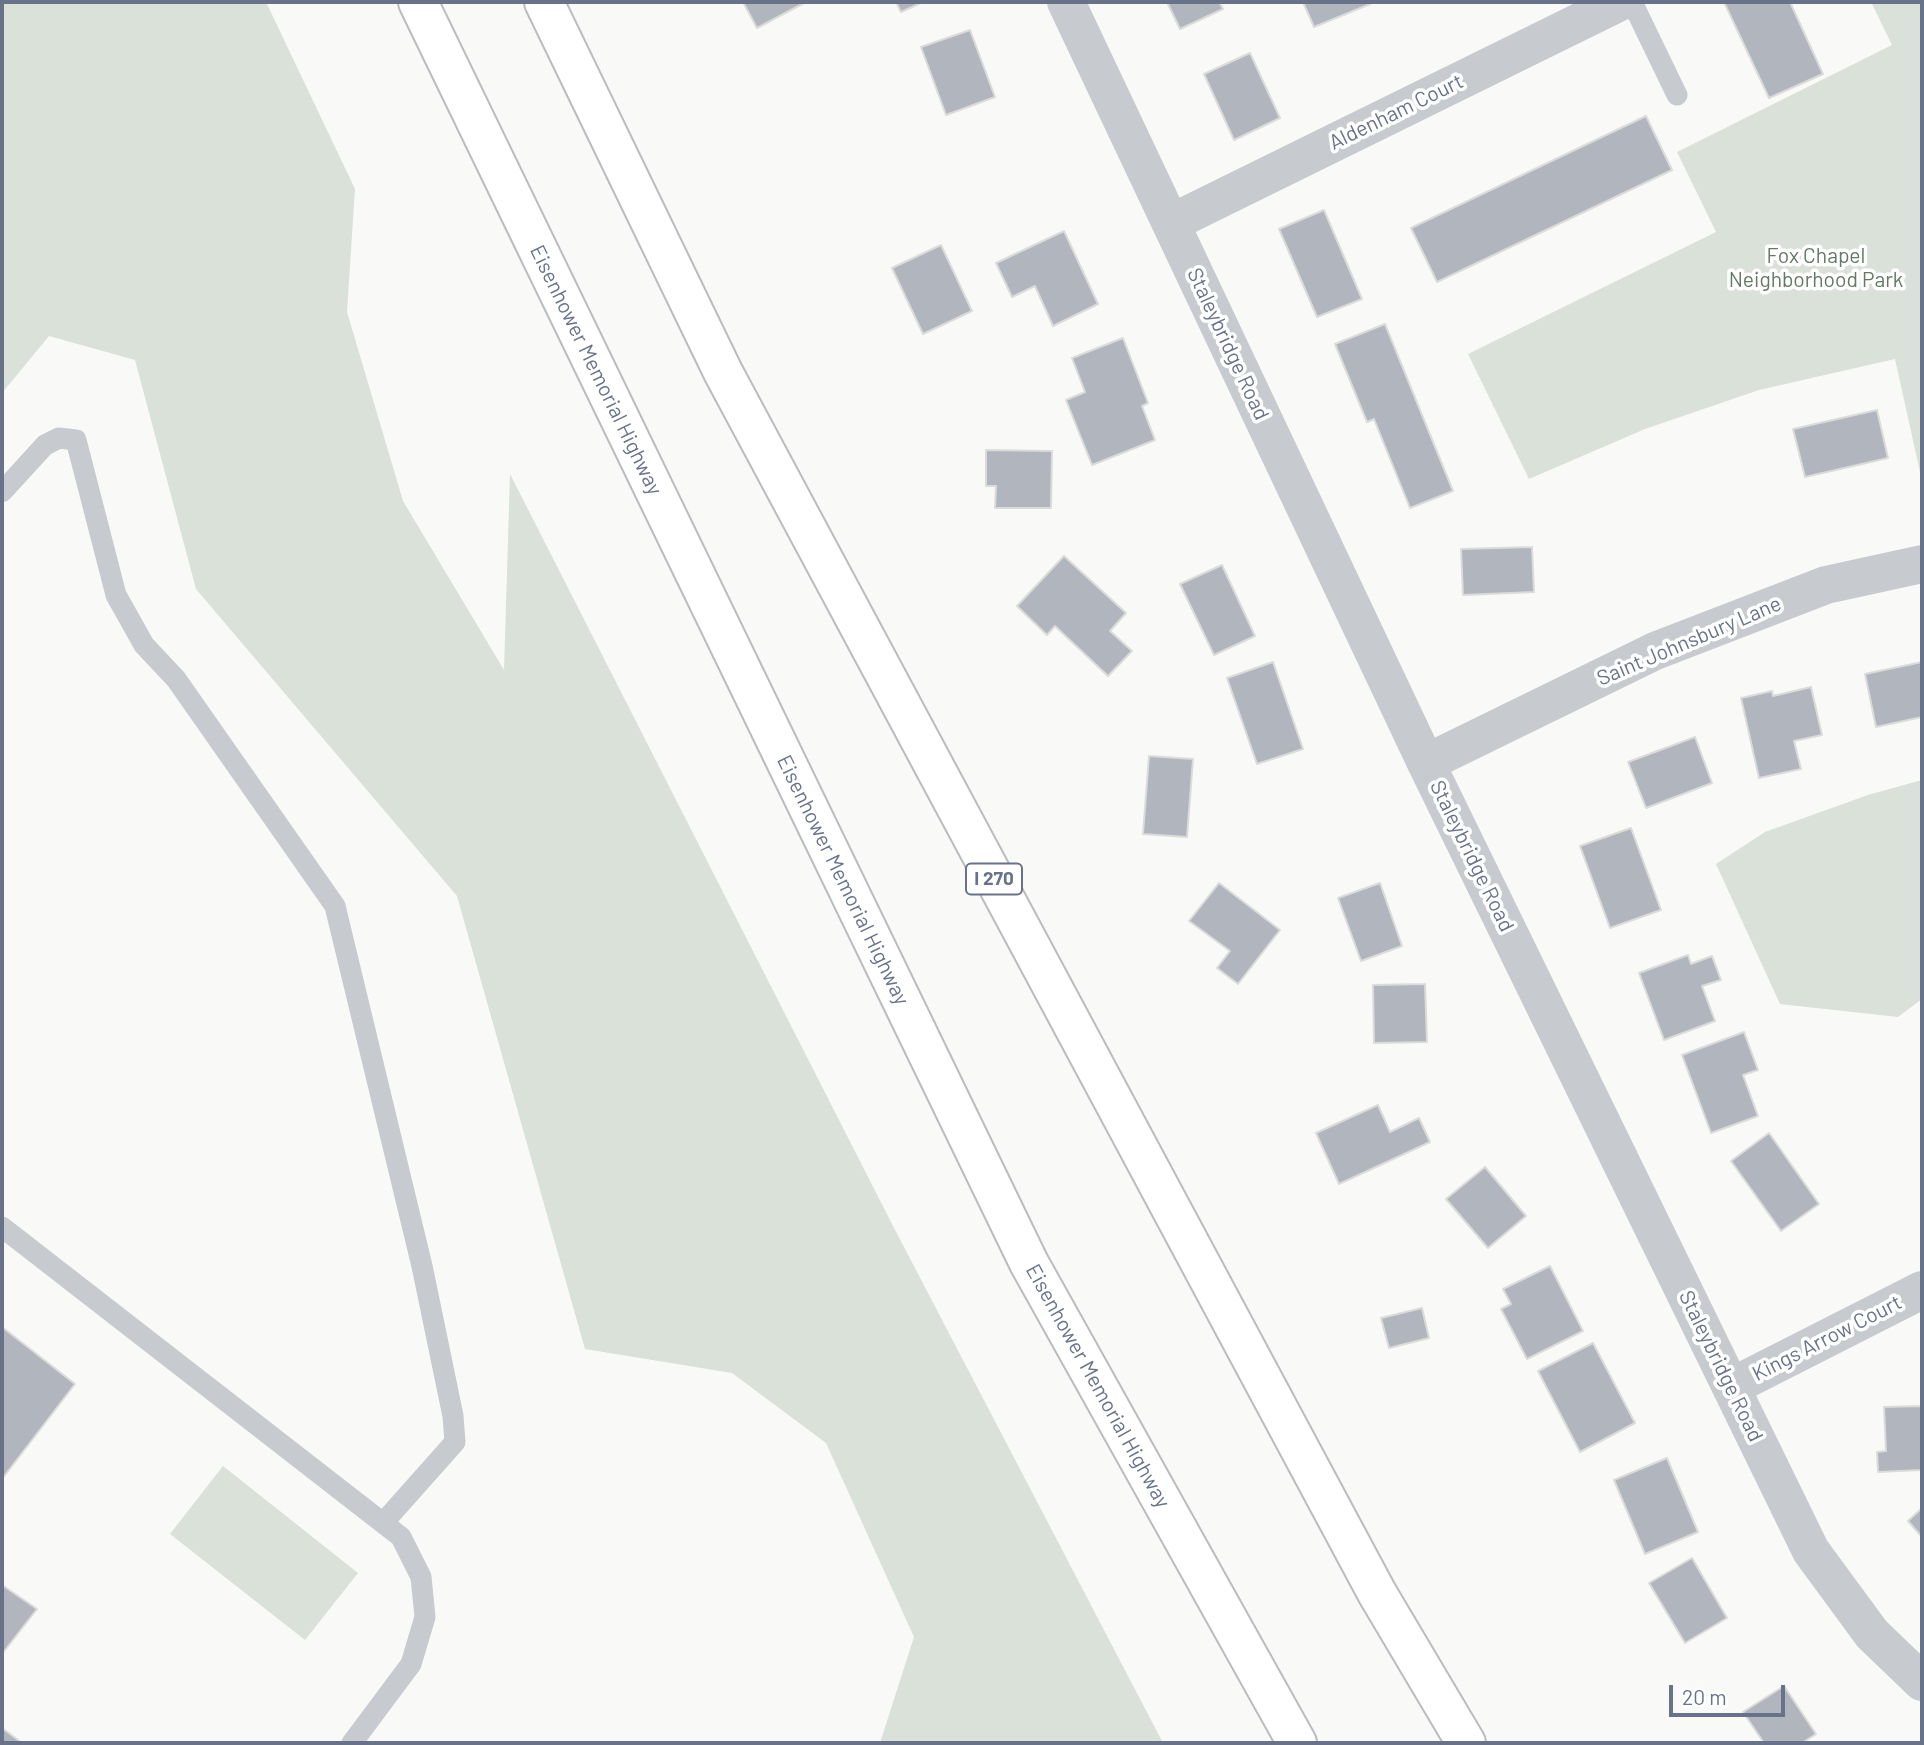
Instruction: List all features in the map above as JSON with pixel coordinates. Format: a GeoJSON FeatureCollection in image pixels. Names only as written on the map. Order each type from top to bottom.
{"type":"FeatureCollection","features":[{"type":"Feature","properties":{"kind":"highway","name":"Eisenhower Memorial Highway"},"geometry":{"type":"LineString","coordinates":[[418,2],[1029,1263],[1297,1743]]}},
{"type":"Feature","properties":{"kind":"highway","name":"I 270"},"geometry":{"type":"LineString","coordinates":[[544,2],[723,372],[1370,1581],[1466,1743]]}},
{"type":"Feature","properties":{"kind":"street","name":"Staleybridge Road"},"geometry":{"type":"LineString","coordinates":[[1066,2],[1426,764],[1811,1551],[1872,1634],[1922,1682]]}},
{"type":"Feature","properties":{"kind":"street","name":"Aldenham Court"},"geometry":{"type":"LineString","coordinates":[[1171,223],[1620,2]]}},
{"type":"Feature","properties":{"kind":"street","name":"Saint Johnsbury Lane"},"geometry":{"type":"LineString","coordinates":[[1426,764],[1655,651],[1826,584],[1922,564]]}},
{"type":"Feature","properties":{"kind":"street","name":"Kings Arrow Court"},"geometry":{"type":"LineString","coordinates":[[1731,1387],[1922,1290]]}},
{"type":"Feature","properties":{"kind":"lane"},"geometry":{"type":"LineString","coordinates":[[1632,2],[1676,95]]}},
{"type":"Feature","properties":{"kind":"lane"},"geometry":{"type":"LineString","coordinates":[[2,492],[45,445],[59,438],[76,440],[116,595],[144,646],[176,680],[335,906],[422,1266],[454,1429],[454,1442],[383,1523]]}},
{"type":"Feature","properties":{"kind":"lane"},"geometry":{"type":"LineString","coordinates":[[2,1227],[401,1537],[421,1577],[425,1617],[411,1664],[352,1743]]}},
{"type":"Feature","properties":{"kind":"green space"},"geometry":{"type":"Polygon","coordinates":[[[2,2],[266,2],[355,189],[347,312],[403,501],[504,670],[510,474],[893,1226],[1163,1743],[880,1743],[914,1637],[826,1443],[732,1373],[585,1349],[457,896],[196,589],[135,360],[49,336],[2,393],[2,2]]]}},
{"type":"Feature","properties":{"kind":"green space","name":"Fox Chapel Neighborhood Park"},"geometry":{"type":"Polygon","coordinates":[[[1871,2],[1922,2],[1922,481],[1895,359],[1759,390],[1645,429],[1529,479],[1468,354],[1716,232],[1677,152],[1892,45],[1871,2]]]}},
{"type":"Feature","properties":{"kind":"green space"},"geometry":{"type":"Polygon","coordinates":[[[1922,780],[1922,999],[1898,1017],[1780,1004],[1716,864],[1765,832],[1868,795],[1922,780]]]}},
{"type":"Feature","properties":{"kind":"green space"},"geometry":{"type":"Polygon","coordinates":[[[223,1466],[358,1573],[305,1640],[170,1534],[223,1466]]]}},
{"type":"Feature","properties":{"kind":"building"},"geometry":{"type":"Polygon","coordinates":[[[743,2],[806,2],[757,28],[743,2]]]}},
{"type":"Feature","properties":{"kind":"building"},"geometry":{"type":"Polygon","coordinates":[[[896,2],[923,2],[901,12],[896,2]]]}},
{"type":"Feature","properties":{"kind":"building"},"geometry":{"type":"Polygon","coordinates":[[[1167,2],[1219,2],[1223,9],[1180,29],[1167,2]]]}},
{"type":"Feature","properties":{"kind":"building"},"geometry":{"type":"Polygon","coordinates":[[[1303,2],[1375,2],[1314,27],[1303,2]]]}},
{"type":"Feature","properties":{"kind":"building"},"geometry":{"type":"Polygon","coordinates":[[[1724,2],[1790,2],[1823,74],[1769,98],[1724,2]]]}},
{"type":"Feature","properties":{"kind":"building"},"geometry":{"type":"Polygon","coordinates":[[[970,30],[995,97],[946,115],[921,47],[970,30]]]}},
{"type":"Feature","properties":{"kind":"building"},"geometry":{"type":"Polygon","coordinates":[[[1250,53],[1280,118],[1234,140],[1204,74],[1250,53]]]}},
{"type":"Feature","properties":{"kind":"building"},"geometry":{"type":"Polygon","coordinates":[[[1646,116],[1672,170],[1437,282],[1411,228],[1646,116]]]}},
{"type":"Feature","properties":{"kind":"building"},"geometry":{"type":"Polygon","coordinates":[[[1324,210],[1362,299],[1317,317],[1279,229],[1324,210]]]}},
{"type":"Feature","properties":{"kind":"building"},"geometry":{"type":"Polygon","coordinates":[[[1064,231],[1098,304],[1053,326],[1035,286],[1012,297],[996,263],[1064,231]]]}},
{"type":"Feature","properties":{"kind":"building"},"geometry":{"type":"Polygon","coordinates":[[[941,245],[972,311],[923,334],[892,268],[941,245]]]}},
{"type":"Feature","properties":{"kind":"building"},"geometry":{"type":"Polygon","coordinates":[[[1385,324],[1453,491],[1410,508],[1374,419],[1367,422],[1335,344],[1385,324]]]}},
{"type":"Feature","properties":{"kind":"building"},"geometry":{"type":"Polygon","coordinates":[[[1123,338],[1148,403],[1142,406],[1155,440],[1092,465],[1066,400],[1085,392],[1072,358],[1123,338]]]}},
{"type":"Feature","properties":{"kind":"building"},"geometry":{"type":"Polygon","coordinates":[[[1877,410],[1888,458],[1805,477],[1793,429],[1877,410]]]}},
{"type":"Feature","properties":{"kind":"building"},"geometry":{"type":"Polygon","coordinates":[[[986,450],[1052,451],[1051,508],[995,508],[996,486],[986,486],[986,450]]]}},
{"type":"Feature","properties":{"kind":"building"},"geometry":{"type":"Polygon","coordinates":[[[1532,547],[1534,592],[1463,595],[1461,549],[1532,547]]]}},
{"type":"Feature","properties":{"kind":"building"},"geometry":{"type":"Polygon","coordinates":[[[1064,556],[1126,613],[1110,631],[1132,651],[1108,676],[1055,626],[1047,635],[1017,606],[1064,556]]]}},
{"type":"Feature","properties":{"kind":"building"},"geometry":{"type":"Polygon","coordinates":[[[1222,565],[1255,636],[1214,655],[1180,584],[1222,565]]]}},
{"type":"Feature","properties":{"kind":"building"},"geometry":{"type":"Polygon","coordinates":[[[1273,662],[1303,749],[1257,764],[1227,678],[1273,662]]]}},
{"type":"Feature","properties":{"kind":"building"},"geometry":{"type":"Polygon","coordinates":[[[1922,662],[1922,717],[1876,727],[1865,674],[1922,662]]]}},
{"type":"Feature","properties":{"kind":"building"},"geometry":{"type":"Polygon","coordinates":[[[1811,687],[1822,735],[1794,741],[1801,769],[1759,778],[1741,698],[1772,691],[1773,696],[1811,687]]]}},
{"type":"Feature","properties":{"kind":"building"},"geometry":{"type":"Polygon","coordinates":[[[1695,737],[1712,783],[1646,808],[1628,762],[1695,737]]]}},
{"type":"Feature","properties":{"kind":"building"},"geometry":{"type":"Polygon","coordinates":[[[1149,756],[1193,759],[1187,837],[1143,834],[1149,756]]]}},
{"type":"Feature","properties":{"kind":"building"},"geometry":{"type":"Polygon","coordinates":[[[1631,828],[1661,910],[1610,928],[1580,846],[1631,828]]]}},
{"type":"Feature","properties":{"kind":"building"},"geometry":{"type":"Polygon","coordinates":[[[1219,883],[1280,930],[1238,984],[1217,968],[1230,951],[1189,921],[1219,883]]]}},
{"type":"Feature","properties":{"kind":"building"},"geometry":{"type":"Polygon","coordinates":[[[1380,883],[1402,946],[1361,961],[1338,898],[1380,883]]]}},
{"type":"Feature","properties":{"kind":"building"},"geometry":{"type":"Polygon","coordinates":[[[1688,955],[1691,964],[1712,956],[1721,980],[1702,986],[1715,1021],[1664,1040],[1639,973],[1688,955]]]}},
{"type":"Feature","properties":{"kind":"building"},"geometry":{"type":"Polygon","coordinates":[[[1425,984],[1427,1042],[1374,1043],[1373,985],[1425,984]]]}},
{"type":"Feature","properties":{"kind":"building"},"geometry":{"type":"Polygon","coordinates":[[[1744,1032],[1758,1070],[1743,1075],[1758,1116],[1711,1133],[1682,1055],[1744,1032]]]}},
{"type":"Feature","properties":{"kind":"building"},"geometry":{"type":"Polygon","coordinates":[[[1378,1105],[1390,1132],[1419,1118],[1430,1142],[1339,1184],[1316,1133],[1378,1105]]]}},
{"type":"Feature","properties":{"kind":"building"},"geometry":{"type":"Polygon","coordinates":[[[1769,1133],[1819,1204],[1781,1231],[1731,1161],[1769,1133]]]}},
{"type":"Feature","properties":{"kind":"building"},"geometry":{"type":"Polygon","coordinates":[[[1485,1167],[1526,1216],[1488,1248],[1446,1199],[1485,1167]]]}},
{"type":"Feature","properties":{"kind":"building"},"geometry":{"type":"Polygon","coordinates":[[[1550,1266],[1583,1331],[1527,1359],[1501,1309],[1511,1304],[1503,1289],[1550,1266]]]}},
{"type":"Feature","properties":{"kind":"building"},"geometry":{"type":"Polygon","coordinates":[[[1422,1308],[1429,1338],[1389,1348],[1381,1318],[1422,1308]]]}},
{"type":"Feature","properties":{"kind":"building"},"geometry":{"type":"Polygon","coordinates":[[[2,1327],[75,1384],[2,1479],[2,1327]]]}},
{"type":"Feature","properties":{"kind":"building"},"geometry":{"type":"Polygon","coordinates":[[[1593,1343],[1635,1423],[1580,1452],[1538,1371],[1593,1343]]]}},
{"type":"Feature","properties":{"kind":"building"},"geometry":{"type":"Polygon","coordinates":[[[1922,1406],[1922,1470],[1878,1472],[1877,1452],[1886,1451],[1884,1407],[1922,1406]]]}},
{"type":"Feature","properties":{"kind":"building"},"geometry":{"type":"Polygon","coordinates":[[[1667,1458],[1698,1532],[1645,1554],[1614,1480],[1667,1458]]]}},
{"type":"Feature","properties":{"kind":"building"},"geometry":{"type":"Polygon","coordinates":[[[1922,1508],[1922,1537],[1908,1521],[1922,1508]]]}},
{"type":"Feature","properties":{"kind":"building"},"geometry":{"type":"Polygon","coordinates":[[[1692,1558],[1727,1618],[1685,1643],[1649,1583],[1692,1558]]]}},
{"type":"Feature","properties":{"kind":"building"},"geometry":{"type":"Polygon","coordinates":[[[2,1585],[37,1609],[2,1654],[2,1585]]]}},
{"type":"Feature","properties":{"kind":"building"},"geometry":{"type":"Polygon","coordinates":[[[1784,1686],[1816,1734],[1802,1743],[1764,1743],[1743,1712],[1784,1686]]]}},
{"type":"Feature","properties":{"kind":"building"},"geometry":{"type":"Polygon","coordinates":[[[2,1728],[22,1743],[2,1743],[2,1728]]]}}]}
